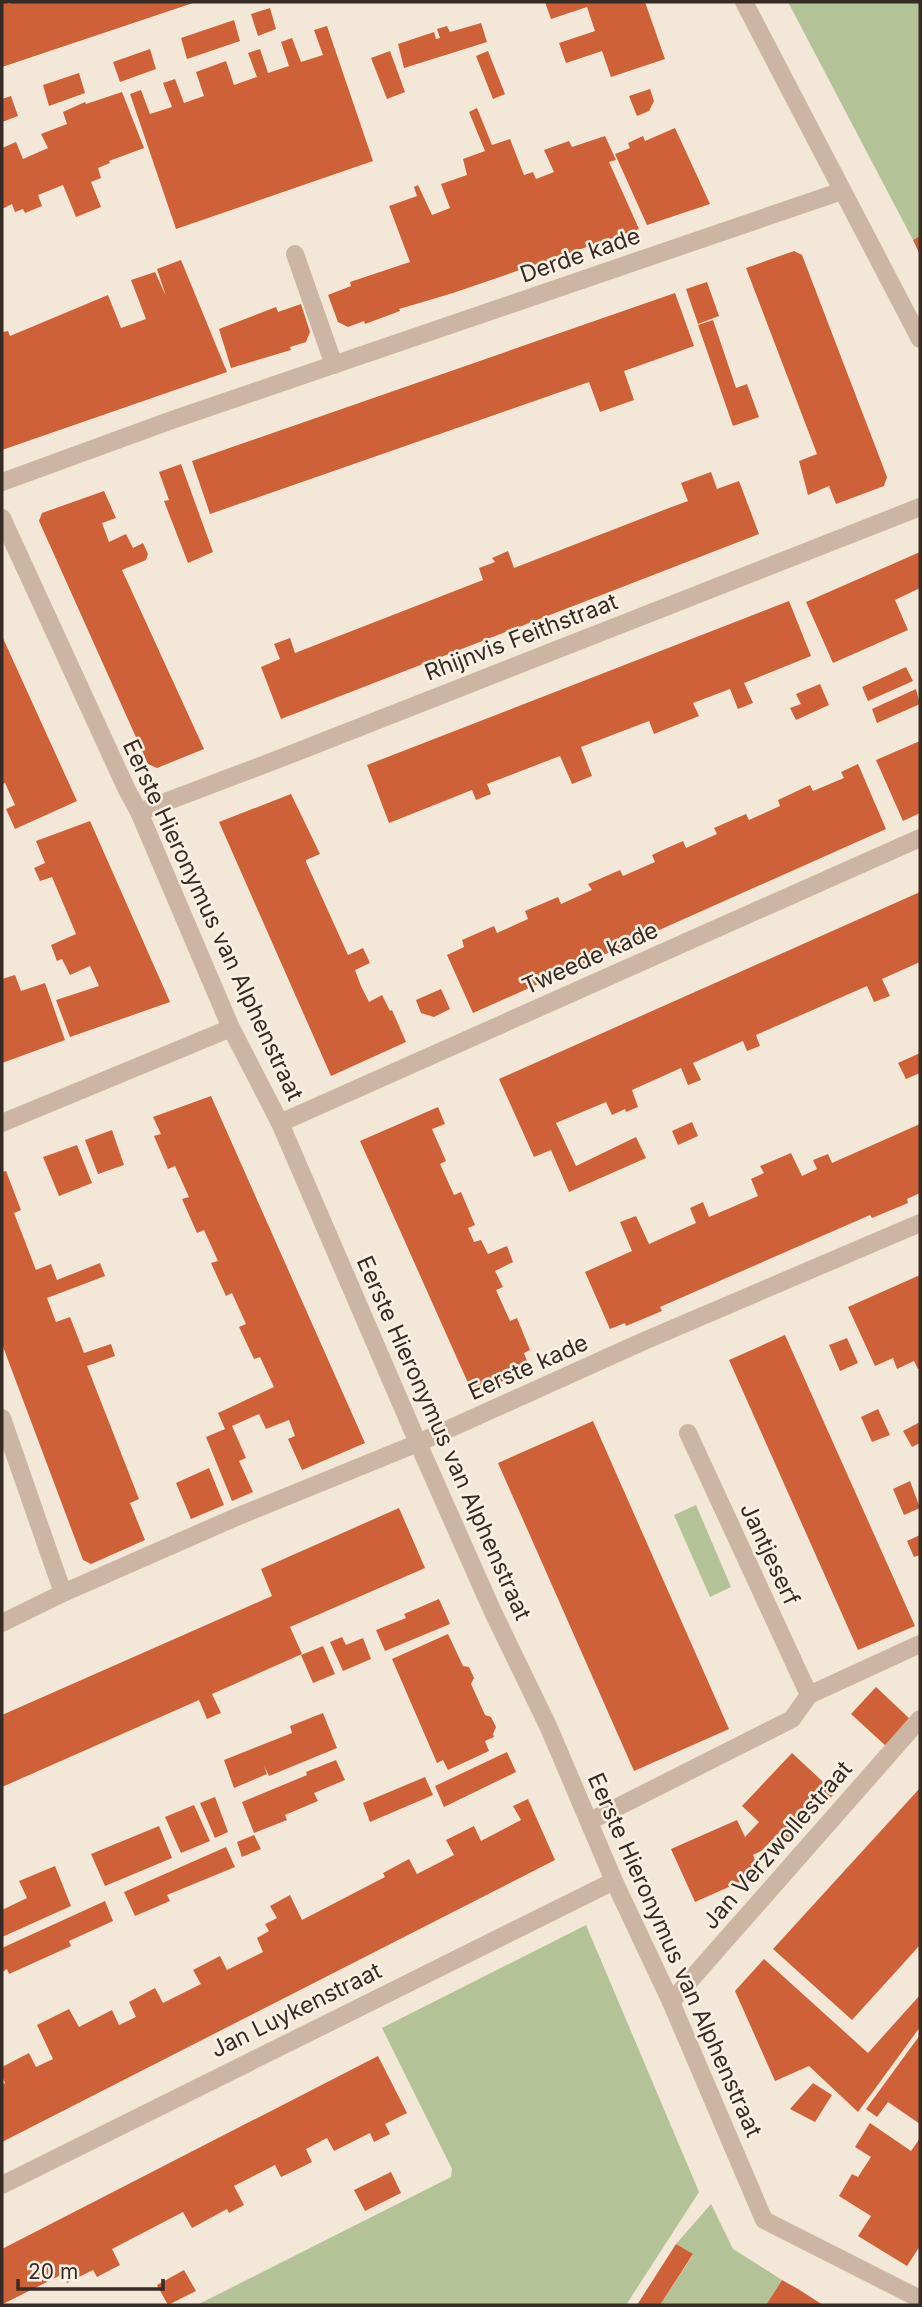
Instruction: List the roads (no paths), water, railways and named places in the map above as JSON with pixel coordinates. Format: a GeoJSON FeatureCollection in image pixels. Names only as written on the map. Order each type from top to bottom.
{"type":"FeatureCollection","features":[{"type":"Feature","properties":{"kind":"street"},"geometry":{"type":"LineString","coordinates":[[744,2],[920,339]]}},
{"type":"Feature","properties":{"kind":"street","name":"Derde kade"},"geometry":{"type":"LineString","coordinates":[[2,482],[172,420],[842,191]]}},
{"type":"Feature","properties":{"kind":"street"},"geometry":{"type":"LineString","coordinates":[[295,254],[334,365]]}},
{"type":"Feature","properties":{"kind":"street","name":"Rhijnvis Feithstraat"},"geometry":{"type":"LineString","coordinates":[[139,811],[289,755],[920,506]]}},
{"type":"Feature","properties":{"kind":"street","name":"Eerste Hieronymus van Alphenstraat"},"geometry":{"type":"LineString","coordinates":[[2,518],[139,811],[231,1028],[280,1123],[418,1443],[671,2002],[764,2220],[920,2299]]}},
{"type":"Feature","properties":{"kind":"street","name":"Tweede kade"},"geometry":{"type":"LineString","coordinates":[[280,1123],[920,838]]}},
{"type":"Feature","properties":{"kind":"street"},"geometry":{"type":"LineString","coordinates":[[2,1123],[231,1028]]}},
{"type":"Feature","properties":{"kind":"street","name":"Eerste kade"},"geometry":{"type":"LineString","coordinates":[[2,1623],[63,1593],[234,1518],[418,1443],[644,1341],[920,1223]]}},
{"type":"Feature","properties":{"kind":"street"},"geometry":{"type":"LineString","coordinates":[[2,1418],[63,1593]]}},
{"type":"Feature","properties":{"kind":"street","name":"Jantjeserf"},"geometry":{"type":"LineString","coordinates":[[688,1433],[809,1695]]}},
{"type":"Feature","properties":{"kind":"street"},"geometry":{"type":"LineString","coordinates":[[590,1821],[792,1719],[809,1695],[920,1644]]}},
{"type":"Feature","properties":{"kind":"street","name":"Jan Verzwollestraat"},"geometry":{"type":"LineString","coordinates":[[671,2002],[920,1719]]}},
{"type":"Feature","properties":{"kind":"street","name":"Jan Luykenstraat"},"geometry":{"type":"LineString","coordinates":[[2,2185],[614,1881]]}}]}
